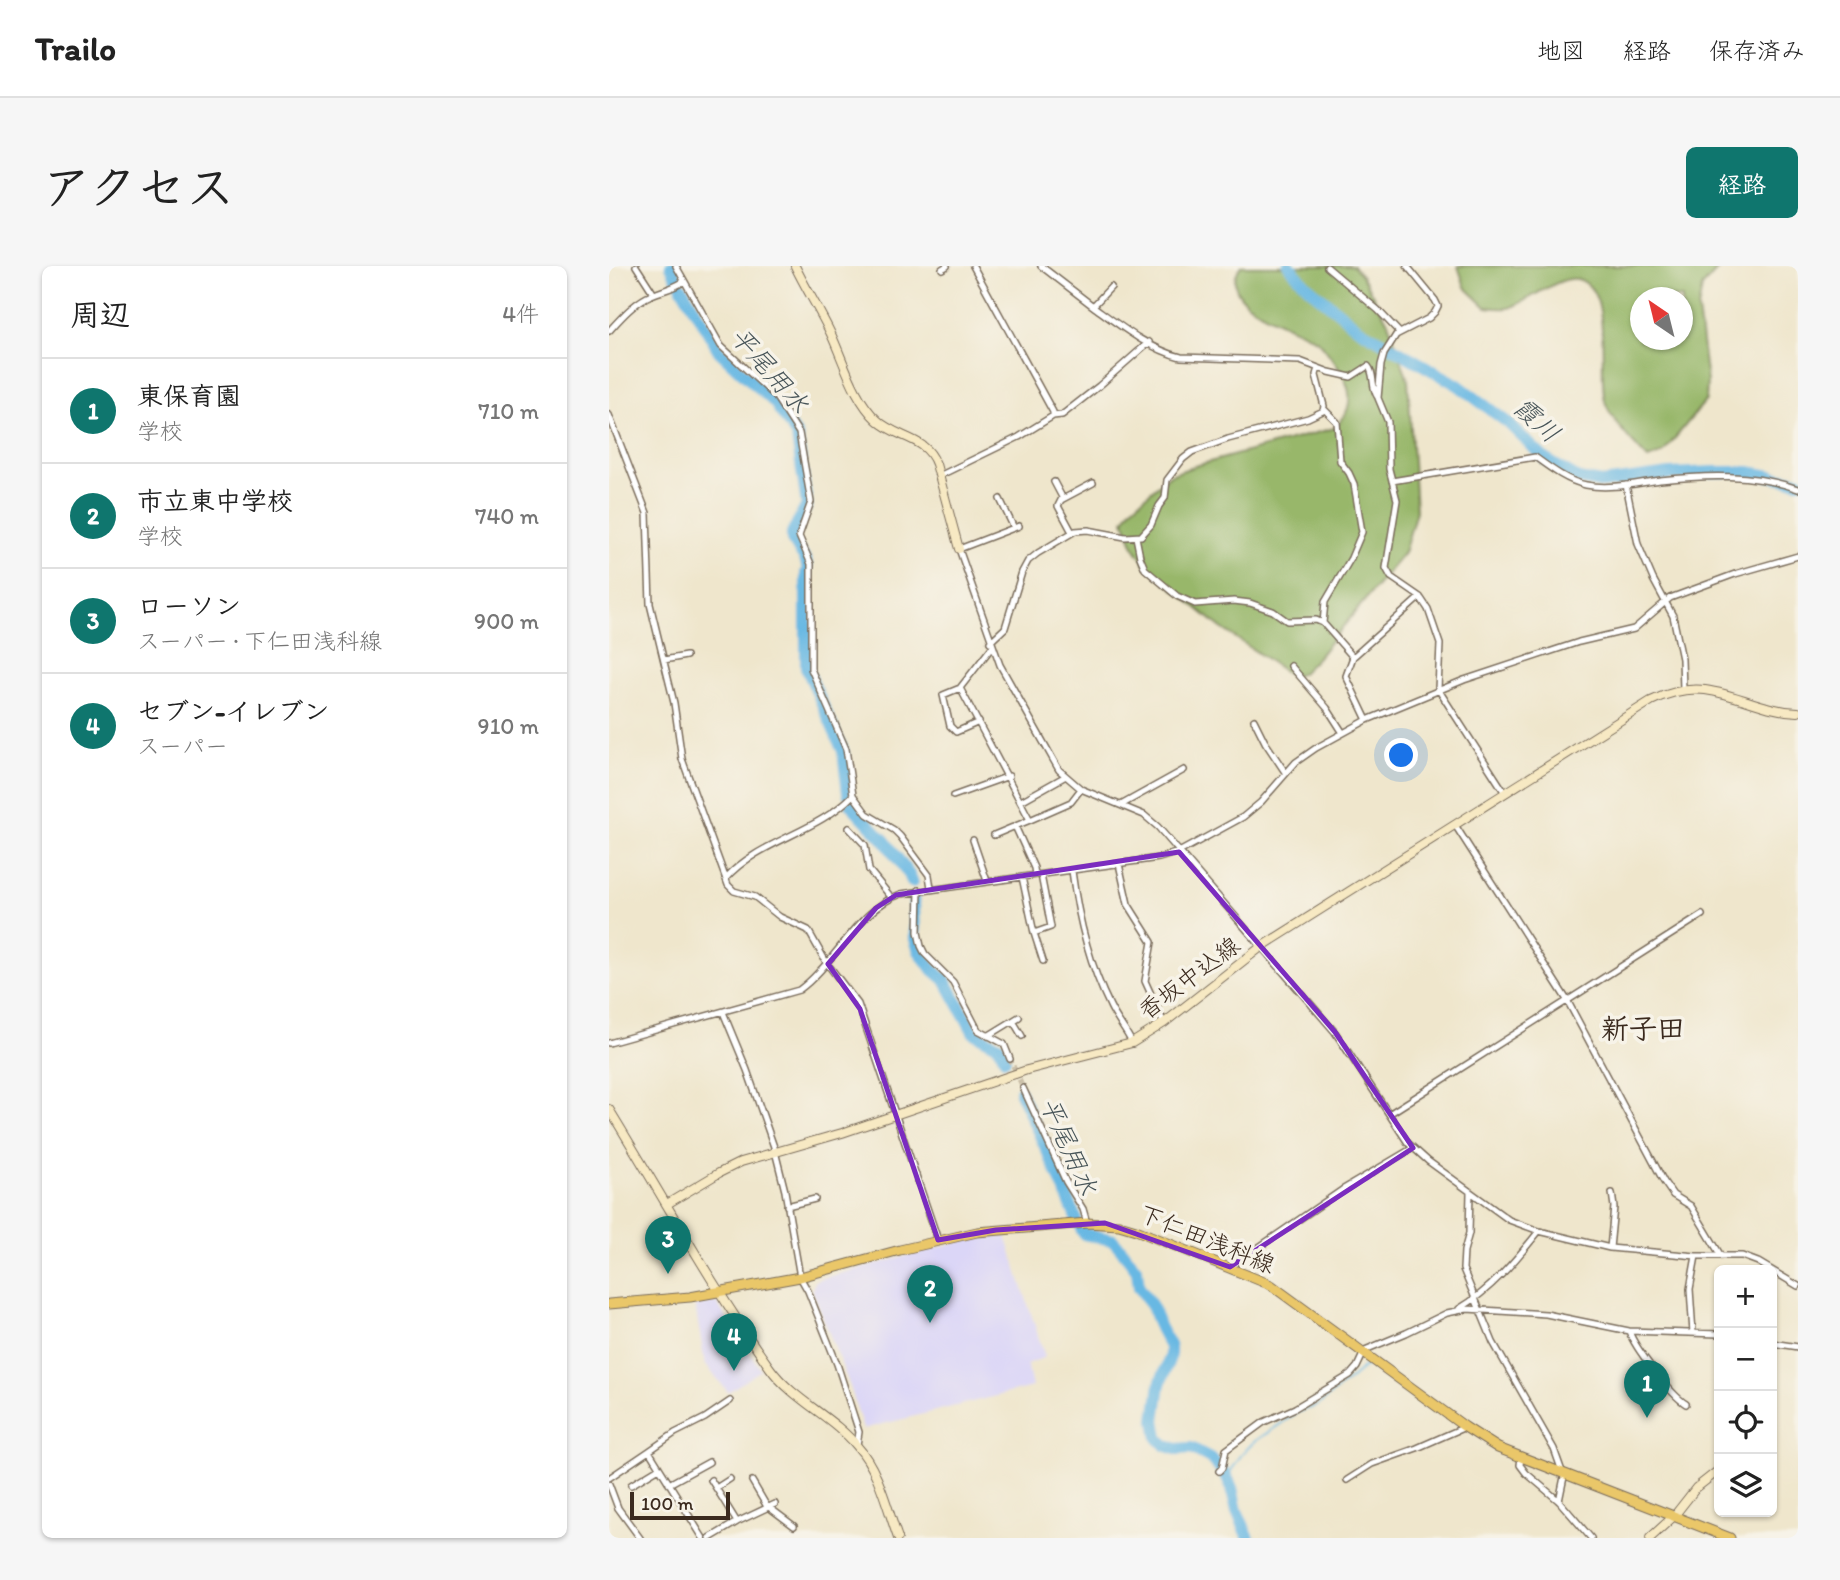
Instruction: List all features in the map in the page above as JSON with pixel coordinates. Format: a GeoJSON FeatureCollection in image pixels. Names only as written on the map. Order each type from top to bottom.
{"type":"FeatureCollection","features":[{"type":"Feature","properties":{"kind":"main road"},"geometry":{"type":"LineString","coordinates":[[795,266],[865,406],[882,425],[917,440],[927,447],[934,457],[959,549]]}},
{"type":"Feature","properties":{"kind":"main road","name":"香坂中込線"},"geometry":{"type":"LineString","coordinates":[[667,1204],[719,1172],[741,1162],[895,1115],[1027,1070],[1132,1043],[1164,1023],[1261,947],[1651,701],[1683,689],[1711,689],[1770,708],[1798,712]]}},
{"type":"Feature","properties":{"kind":"main road"},"geometry":{"type":"LineString","coordinates":[[609,1109],[720,1292],[777,1377],[857,1445],[870,1464],[898,1538]]}},
{"type":"Feature","properties":{"kind":"main road","name":"下仁田浅科線"},"geometry":{"type":"LineString","coordinates":[[609,1304],[674,1299],[800,1277],[977,1231],[1087,1223],[1119,1225],[1230,1267],[1283,1292],[1465,1427],[1498,1448],[1730,1538]]}},
{"type":"Feature","properties":{"kind":"main road"},"geometry":{"type":"LineString","coordinates":[[1650,1538],[1674,1516],[1690,1494],[1714,1474]]}},
{"type":"Feature","properties":{"kind":"street"},"geometry":{"type":"LineString","coordinates":[[636,266],[654,294]]}},
{"type":"Feature","properties":{"kind":"street"},"geometry":{"type":"LineString","coordinates":[[675,266],[721,346],[775,396],[801,438],[811,502],[799,536],[811,564],[811,669],[846,750],[853,795],[867,814],[894,830],[929,875],[931,888]]}},
{"type":"Feature","properties":{"kind":"street"},"geometry":{"type":"LineString","coordinates":[[973,266],[1040,387],[1053,416]]}},
{"type":"Feature","properties":{"kind":"street"},"geometry":{"type":"LineString","coordinates":[[1041,266],[1122,327],[1181,357],[1300,361],[1351,377],[1367,366],[1371,370],[1374,391],[1388,422],[1389,469],[1397,500],[1386,556],[1387,572],[1420,597],[1428,609],[1440,644],[1439,690],[1505,793]]}},
{"type":"Feature","properties":{"kind":"street"},"geometry":{"type":"LineString","coordinates":[[1378,398],[1381,365],[1392,341],[1399,332],[1429,318],[1438,306],[1407,266]]}},
{"type":"Feature","properties":{"kind":"street"},"geometry":{"type":"LineString","coordinates":[[1327,267],[1378,310],[1399,332]]}},
{"type":"Feature","properties":{"kind":"street"},"geometry":{"type":"LineString","coordinates":[[609,331],[634,307],[654,294],[666,292],[684,282]]}},
{"type":"Feature","properties":{"kind":"street"},"geometry":{"type":"LineString","coordinates":[[1093,306],[1111,287]]}},
{"type":"Feature","properties":{"kind":"street"},"geometry":{"type":"LineString","coordinates":[[939,475],[1019,437],[1053,416],[1062,415],[1149,342]]}},
{"type":"Feature","properties":{"kind":"street"},"geometry":{"type":"LineString","coordinates":[[1318,368],[1316,375],[1324,409],[1336,422],[1340,460],[1354,484],[1357,511],[1363,527],[1356,549],[1325,602],[1323,623]]}},
{"type":"Feature","properties":{"kind":"street"},"geometry":{"type":"LineString","coordinates":[[979,722],[956,732],[950,726],[943,695],[960,688],[1005,628],[1024,566],[1038,553],[1072,532],[1088,530],[1141,536],[1151,525],[1165,498],[1167,480],[1192,452],[1228,439],[1308,418],[1324,409]]}},
{"type":"Feature","properties":{"kind":"street"},"geometry":{"type":"LineString","coordinates":[[609,415],[647,513],[650,604],[674,703],[682,759],[726,878],[734,891],[755,897],[780,917],[808,930],[828,964],[858,1004],[938,1240]]}},
{"type":"Feature","properties":{"kind":"street"},"geometry":{"type":"LineString","coordinates":[[1392,481],[1535,457],[1577,483],[1595,486],[1676,478],[1737,476],[1779,482],[1798,489]]}},
{"type":"Feature","properties":{"kind":"street"},"geometry":{"type":"LineString","coordinates":[[1053,482],[1063,499]]}},
{"type":"Feature","properties":{"kind":"street"},"geometry":{"type":"LineString","coordinates":[[1072,532],[1058,506],[1063,499],[1093,483]]}},
{"type":"Feature","properties":{"kind":"street"},"geometry":{"type":"LineString","coordinates":[[1626,485],[1638,544],[1664,601],[1674,616],[1683,689]]}},
{"type":"Feature","properties":{"kind":"street"},"geometry":{"type":"LineString","coordinates":[[1000,499],[1016,527],[959,549],[991,645],[1051,758],[1064,776],[1081,789],[1150,819],[1335,1032],[1413,1148],[1509,1220],[1539,1231],[1610,1248],[1696,1256],[1737,1255],[1754,1260],[1798,1286]]}},
{"type":"Feature","properties":{"kind":"street"},"geometry":{"type":"LineString","coordinates":[[1136,537],[1140,557],[1146,569],[1170,591],[1188,601],[1195,604],[1234,601],[1250,603],[1273,611],[1287,621],[1309,619],[1323,623],[1353,657]]}},
{"type":"Feature","properties":{"kind":"street"},"geometry":{"type":"LineString","coordinates":[[609,1043],[795,992],[812,981],[876,908],[891,897],[931,888],[1159,858],[1179,852],[1234,823],[1252,810],[1285,772],[1305,755],[1367,720],[1439,690],[1579,642],[1634,629],[1664,601],[1735,574],[1798,556]]}},
{"type":"Feature","properties":{"kind":"street"},"geometry":{"type":"LineString","coordinates":[[1367,720],[1346,676],[1353,657],[1420,597]]}},
{"type":"Feature","properties":{"kind":"street"},"geometry":{"type":"LineString","coordinates":[[664,660],[686,656]]}},
{"type":"Feature","properties":{"kind":"street"},"geometry":{"type":"LineString","coordinates":[[1291,666],[1327,708],[1343,733]]}},
{"type":"Feature","properties":{"kind":"street"},"geometry":{"type":"LineString","coordinates":[[960,688],[1030,820]]}},
{"type":"Feature","properties":{"kind":"street"},"geometry":{"type":"LineString","coordinates":[[1254,720],[1285,772]]}},
{"type":"Feature","properties":{"kind":"street"},"geometry":{"type":"LineString","coordinates":[[1121,806],[1184,770]]}},
{"type":"Feature","properties":{"kind":"street"},"geometry":{"type":"LineString","coordinates":[[953,796],[1009,776]]}},
{"type":"Feature","properties":{"kind":"street"},"geometry":{"type":"LineString","coordinates":[[1021,801],[1064,776]]}},
{"type":"Feature","properties":{"kind":"street"},"geometry":{"type":"LineString","coordinates":[[994,835],[1071,802],[1081,789]]}},
{"type":"Feature","properties":{"kind":"street"},"geometry":{"type":"LineString","coordinates":[[726,878],[740,863],[831,815],[853,795]]}},
{"type":"Feature","properties":{"kind":"street"},"geometry":{"type":"LineString","coordinates":[[1455,825],[1567,1000],[1664,1182],[1673,1195],[1691,1206],[1721,1256]]}},
{"type":"Feature","properties":{"kind":"street"},"geometry":{"type":"LineString","coordinates":[[1015,826],[1038,875],[1051,927],[1034,933]]}},
{"type":"Feature","properties":{"kind":"street"},"geometry":{"type":"LineString","coordinates":[[849,828],[865,845],[869,870],[891,897]]}},
{"type":"Feature","properties":{"kind":"street"},"geometry":{"type":"LineString","coordinates":[[973,840],[987,881]]}},
{"type":"Feature","properties":{"kind":"street"},"geometry":{"type":"LineString","coordinates":[[1119,864],[1128,904],[1152,942],[1145,981],[1164,1023]]}},
{"type":"Feature","properties":{"kind":"street"},"geometry":{"type":"LineString","coordinates":[[1072,871],[1080,923],[1091,956],[1109,1004],[1132,1043]]}},
{"type":"Feature","properties":{"kind":"street"},"geometry":{"type":"LineString","coordinates":[[1023,877],[1034,933],[1043,961]]}},
{"type":"Feature","properties":{"kind":"street"},"geometry":{"type":"LineString","coordinates":[[919,890],[918,932],[921,946],[931,961],[953,982],[969,1018],[978,1030],[1004,1044],[1010,1059]]}},
{"type":"Feature","properties":{"kind":"street"},"geometry":{"type":"LineString","coordinates":[[1389,1114],[1702,915]]}},
{"type":"Feature","properties":{"kind":"street"},"geometry":{"type":"LineString","coordinates":[[723,1012],[747,1070],[775,1152],[800,1277],[808,1291],[844,1387],[859,1432],[857,1445]]}},
{"type":"Feature","properties":{"kind":"street"},"geometry":{"type":"LineString","coordinates":[[988,1036],[1019,1017]]}},
{"type":"Feature","properties":{"kind":"street"},"geometry":{"type":"LineString","coordinates":[[1013,1021],[1022,1036]]}},
{"type":"Feature","properties":{"kind":"street"},"geometry":{"type":"LineString","coordinates":[[1023,1088],[1066,1182],[1083,1209],[1087,1223]]}},
{"type":"Feature","properties":{"kind":"street"},"geometry":{"type":"LineString","coordinates":[[1230,1267],[1342,1190],[1413,1148]]}},
{"type":"Feature","properties":{"kind":"street"},"geometry":{"type":"LineString","coordinates":[[1470,1192],[1469,1233],[1462,1265],[1503,1361],[1545,1430],[1563,1474],[1564,1486],[1559,1502]]}},
{"type":"Feature","properties":{"kind":"street"},"geometry":{"type":"LineString","coordinates":[[1610,1248],[1614,1207],[1612,1193]]}},
{"type":"Feature","properties":{"kind":"street"},"geometry":{"type":"LineString","coordinates":[[787,1206],[815,1199]]}},
{"type":"Feature","properties":{"kind":"street"},"geometry":{"type":"LineString","coordinates":[[1221,1469],[1226,1450],[1264,1422],[1295,1408],[1350,1376],[1364,1352],[1458,1310],[1475,1299],[1509,1267],[1539,1231]]}},
{"type":"Feature","properties":{"kind":"street"},"geometry":{"type":"LineString","coordinates":[[1693,1333],[1691,1289],[1696,1256]]}},
{"type":"Feature","properties":{"kind":"street"},"geometry":{"type":"LineString","coordinates":[[1458,1310],[1546,1314],[1629,1331],[1714,1334]]}},
{"type":"Feature","properties":{"kind":"street"},"geometry":{"type":"LineString","coordinates":[[1629,1331],[1650,1366],[1686,1404]]}},
{"type":"Feature","properties":{"kind":"street"},"geometry":{"type":"LineString","coordinates":[[1777,1344],[1798,1346]]}},
{"type":"Feature","properties":{"kind":"street"},"geometry":{"type":"LineString","coordinates":[[609,1478],[675,1433],[705,1419],[730,1401]]}},
{"type":"Feature","properties":{"kind":"street"},"geometry":{"type":"LineString","coordinates":[[1347,1480],[1372,1464],[1465,1427]]}},
{"type":"Feature","properties":{"kind":"street"},"geometry":{"type":"LineString","coordinates":[[649,1451],[703,1538]]}},
{"type":"Feature","properties":{"kind":"street"},"geometry":{"type":"LineString","coordinates":[[1521,1457],[1520,1465],[1526,1473],[1559,1502],[1591,1538]]}},
{"type":"Feature","properties":{"kind":"street"},"geometry":{"type":"LineString","coordinates":[[669,1484],[709,1462]]}},
{"type":"Feature","properties":{"kind":"street"},"geometry":{"type":"LineString","coordinates":[[631,1485],[659,1468]]}},
{"type":"Feature","properties":{"kind":"street"},"geometry":{"type":"LineString","coordinates":[[716,1488],[730,1479]]}},
{"type":"Feature","properties":{"kind":"street"},"geometry":{"type":"LineString","coordinates":[[711,1480],[737,1522]]}},
{"type":"Feature","properties":{"kind":"street"},"geometry":{"type":"LineString","coordinates":[[752,1481],[768,1507],[794,1526]]}},
{"type":"Feature","properties":{"kind":"street"},"geometry":{"type":"LineString","coordinates":[[609,1484],[618,1508],[640,1538]]}},
{"type":"Feature","properties":{"kind":"street"},"geometry":{"type":"LineString","coordinates":[[710,1538],[775,1504]]}},
{"type":"Feature","properties":{"kind":"highlighted area"},"geometry":{"type":"Polygon","coordinates":[[[1179,852],[1335,1032],[1413,1148],[1230,1267],[1105,1223],[996,1230],[938,1240],[860,1009],[828,964],[876,908],[896,895],[1179,852]]]}},
{"type":"Feature","properties":{"kind":"shaded area"},"geometry":{"type":"Polygon","coordinates":[[[1006,1236],[1045,1357],[1027,1364],[1032,1387],[863,1429],[851,1389],[812,1289],[816,1280],[967,1240],[1006,1236]]]}},
{"type":"Feature","properties":{"kind":"shaded area"},"geometry":{"type":"Polygon","coordinates":[[[716,1302],[761,1370],[728,1392],[705,1364],[695,1305],[716,1302]]]}},
{"type":"Feature","properties":{"kind":"green space"},"geometry":{"type":"Polygon","coordinates":[[[1241,266],[1353,266],[1388,322],[1408,380],[1416,511],[1404,553],[1317,658],[1302,673],[1293,677],[1220,627],[1148,568],[1135,549],[1124,520],[1131,509],[1170,475],[1334,428],[1347,410],[1349,392],[1346,383],[1324,347],[1306,334],[1260,312],[1246,302],[1238,292],[1235,280],[1241,266]]]}},
{"type":"Feature","properties":{"kind":"green space"},"geometry":{"type":"Polygon","coordinates":[[[1458,266],[1721,266],[1702,287],[1698,309],[1707,382],[1706,400],[1663,453],[1648,459],[1619,426],[1606,404],[1603,391],[1601,315],[1597,299],[1589,286],[1577,279],[1569,279],[1508,308],[1486,307],[1465,287],[1458,266]]]}},
{"type":"Feature","properties":{"kind":"waterway","name":"平尾用水"},"geometry":{"type":"LineString","coordinates":[[671,266],[678,281]]}},
{"type":"Feature","properties":{"kind":"waterway","name":"霞川"},"geometry":{"type":"LineString","coordinates":[[1289,266],[1308,287],[1358,328],[1458,385],[1508,423],[1545,459],[1578,479],[1602,483],[1670,474],[1749,472],[1798,481]]}},
{"type":"Feature","properties":{"kind":"waterway","name":"平尾用水"},"geometry":{"type":"LineString","coordinates":[[682,288],[719,351],[774,402],[797,436],[807,505],[792,533],[792,540],[807,566]]}},
{"type":"Feature","properties":{"kind":"waterway","name":"平尾用水"},"geometry":{"type":"LineString","coordinates":[[806,573],[806,667],[843,751],[848,793]]}},
{"type":"Feature","properties":{"kind":"waterway","name":"平尾用水"},"geometry":{"type":"LineString","coordinates":[[851,805],[885,841],[912,882]]}},
{"type":"Feature","properties":{"kind":"waterway","name":"平尾用水"},"geometry":{"type":"LineString","coordinates":[[914,901],[915,939],[919,951],[931,968],[945,980],[974,1033],[999,1046],[1005,1059]]}},
{"type":"Feature","properties":{"kind":"waterway","name":"平尾用水"},"geometry":{"type":"LineString","coordinates":[[1020,1092],[1076,1218]]}},
{"type":"Feature","properties":{"kind":"waterway","name":"平尾用水"},"geometry":{"type":"LineString","coordinates":[[1081,1229],[1084,1234],[1113,1240],[1137,1270],[1139,1287],[1152,1306],[1170,1347],[1170,1357],[1160,1384],[1155,1420],[1158,1438],[1165,1445],[1176,1449],[1191,1448],[1212,1459],[1227,1477],[1237,1511],[1249,1538]]}},
{"type":"Feature","properties":{"kind":"waterway"},"geometry":{"type":"LineString","coordinates":[[1227,1477],[1242,1454],[1254,1442],[1298,1412],[1317,1406],[1367,1365]]}},
{"type":"Feature","properties":{"kind":"tunnel"},"geometry":{"type":"LineString","coordinates":[[1010,1059],[1023,1088]]}},
{"type":"Feature","properties":{"kind":"place","name":"ローソン"},"geometry":{"type":"Point","coordinates":[668,1274]}},
{"type":"Feature","properties":{"kind":"place","name":"市立東中学校"},"geometry":{"type":"Point","coordinates":[930,1323]}},
{"type":"Feature","properties":{"kind":"place","name":"セブン-イレブン"},"geometry":{"type":"Point","coordinates":[734,1371]}},
{"type":"Feature","properties":{"kind":"place","name":"東保育園"},"geometry":{"type":"Point","coordinates":[1647,1418]}},
{"type":"Feature","properties":{"kind":"district","name":"新子田"},"geometry":{"type":"Point","coordinates":[1643,1028]}}]}
